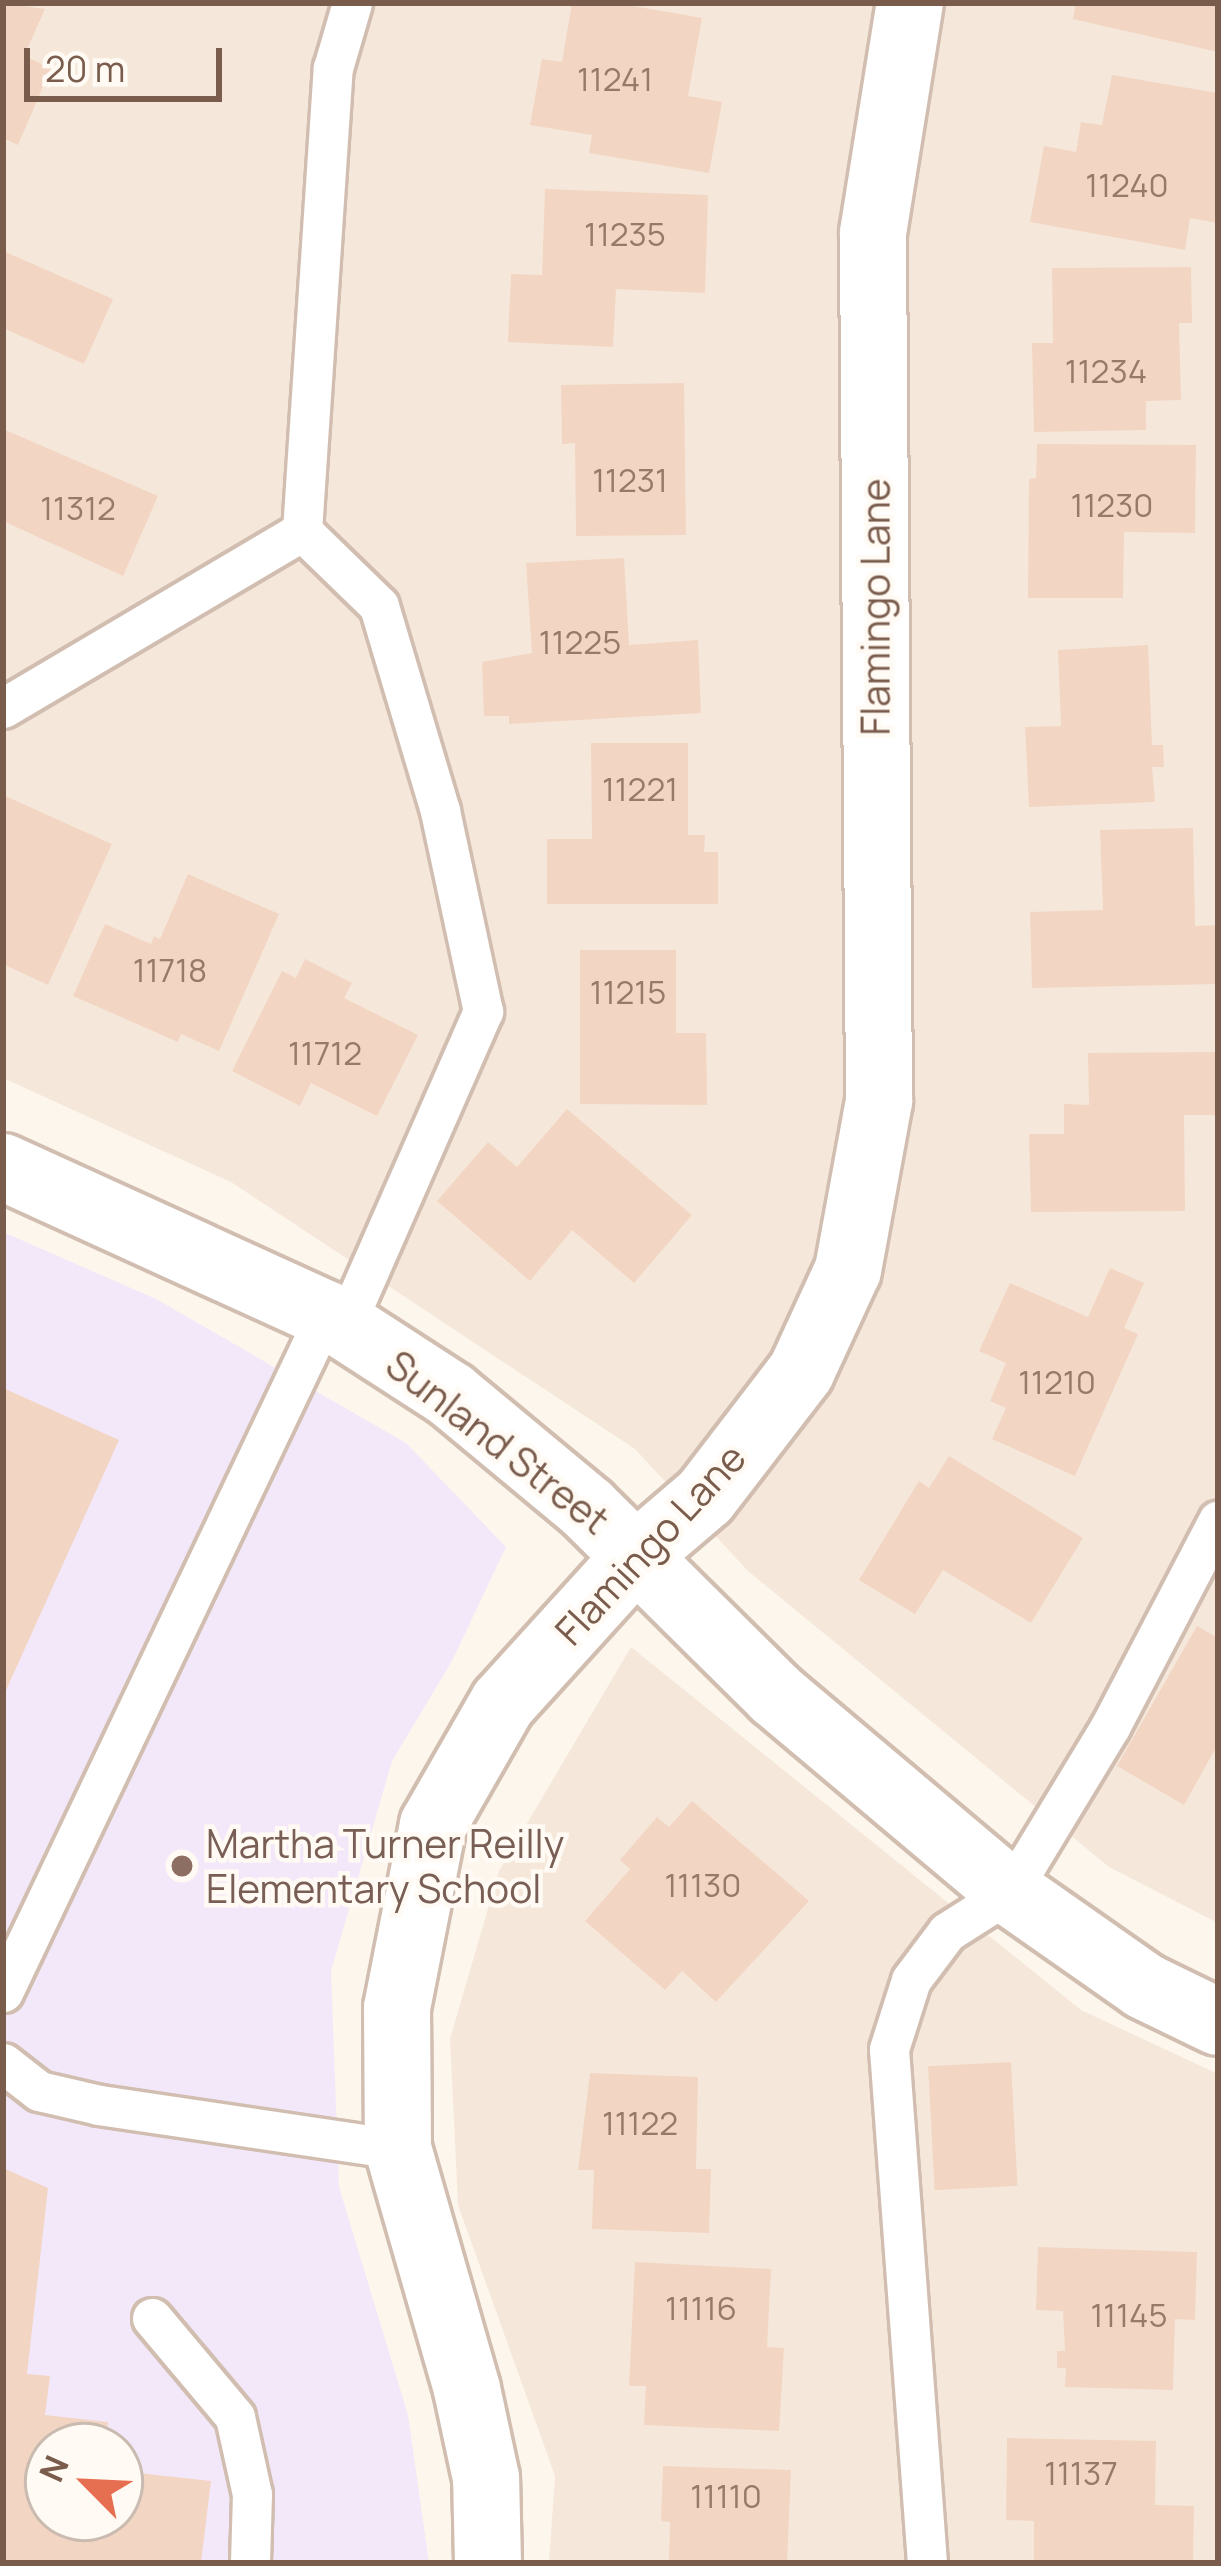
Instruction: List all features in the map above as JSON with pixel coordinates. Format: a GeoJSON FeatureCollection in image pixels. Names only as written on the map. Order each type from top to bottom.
{"type":"FeatureCollection","features":[{"type":"Feature","properties":{"kind":"street","name":"Flamingo Lane"},"geometry":{"type":"LineString","coordinates":[[488,2563],[486,2478],[467,2390],[398,2149],[397,2008],[433,1825],[502,1703],[637,1555],[705,1497],[801,1372],[848,1270],[879,1101],[873,233],[910,3]]}},
{"type":"Feature","properties":{"kind":"street","name":"Sunland Street"},"geometry":{"type":"LineString","coordinates":[[3,1167],[336,1319],[451,1395],[637,1555],[776,1695],[1010,1892],[1144,1986],[1218,2022]]}},
{"type":"Feature","properties":{"kind":"lane"},"geometry":{"type":"LineString","coordinates":[[3,1992],[336,1319],[483,1010],[440,811],[379,606],[302,531],[333,68],[352,3]]}},
{"type":"Feature","properties":{"kind":"lane"},"geometry":{"type":"LineString","coordinates":[[3,708],[302,531]]}},
{"type":"Feature","properties":{"kind":"lane"},"geometry":{"type":"LineString","coordinates":[[927,2563],[889,2049],[911,1980],[947,1932],[1010,1892],[1111,1727],[1218,1520]]}},
{"type":"Feature","properties":{"kind":"lane"},"geometry":{"type":"LineString","coordinates":[[3,2063],[39,2091],[99,2105],[398,2149]]}},
{"type":"Feature","properties":{"kind":"lane"},"geometry":{"type":"LineString","coordinates":[[152,2318],[235,2417],[252,2494],[250,2563]]}},
{"type":"Feature","properties":{"kind":"shaded area"},"geometry":{"type":"Polygon","coordinates":[[[3,3],[1218,3],[1218,1923],[1109,1867],[748,1571],[635,1449],[231,1182],[3,1078],[3,3]]]}},
{"type":"Feature","properties":{"kind":"shaded area","name":"Martha Turner Reilly Elementary School"},"geometry":{"type":"Polygon","coordinates":[[[3,1232],[156,1299],[406,1443],[506,1547],[452,1661],[392,1761],[331,1971],[339,2187],[408,2415],[429,2563],[3,2563],[3,1232]]]}},
{"type":"Feature","properties":{"kind":"shaded area"},"geometry":{"type":"Polygon","coordinates":[[[631,1647],[1081,2010],[1218,2074],[1218,2563],[549,2563],[555,2476],[458,2205],[450,2039],[499,1871],[631,1647]]]}},
{"type":"Feature","properties":{"kind":"building"},"geometry":{"type":"Polygon","coordinates":[[[3,3],[45,9],[24,56],[51,68],[18,145],[3,138],[3,3]]]}},
{"type":"Feature","properties":{"kind":"building"},"geometry":{"type":"Polygon","coordinates":[[[572,3],[616,3],[702,18],[688,96],[722,102],[709,173],[589,153],[592,135],[530,125],[542,59],[562,62],[572,3]]]}},
{"type":"Feature","properties":{"kind":"building"},"geometry":{"type":"Polygon","coordinates":[[[1076,3],[1218,3],[1218,52],[1073,19],[1076,3]]]}},
{"type":"Feature","properties":{"kind":"building"},"geometry":{"type":"Polygon","coordinates":[[[1112,75],[1218,93],[1218,223],[1190,218],[1185,250],[1030,222],[1044,146],[1076,152],[1081,122],[1102,125],[1112,75]]]}},
{"type":"Feature","properties":{"kind":"building"},"geometry":{"type":"Polygon","coordinates":[[[545,189],[708,195],[705,293],[616,289],[613,347],[508,342],[511,274],[542,275],[545,189]]]}},
{"type":"Feature","properties":{"kind":"building"},"geometry":{"type":"Polygon","coordinates":[[[3,251],[113,299],[84,364],[3,328],[3,251]]]}},
{"type":"Feature","properties":{"kind":"building"},"geometry":{"type":"Polygon","coordinates":[[[1191,267],[1192,323],[1179,323],[1181,400],[1146,401],[1146,430],[1034,432],[1032,343],[1053,343],[1052,268],[1191,267]]]}},
{"type":"Feature","properties":{"kind":"building"},"geometry":{"type":"Polygon","coordinates":[[[684,383],[686,535],[576,536],[575,443],[562,444],[561,385],[684,383]]]}},
{"type":"Feature","properties":{"kind":"building"},"geometry":{"type":"Polygon","coordinates":[[[3,429],[158,496],[123,576],[3,521],[3,429]]]}},
{"type":"Feature","properties":{"kind":"building"},"geometry":{"type":"Polygon","coordinates":[[[1037,444],[1196,445],[1195,533],[1124,532],[1123,598],[1028,598],[1029,479],[1036,478],[1037,444]]]}},
{"type":"Feature","properties":{"kind":"building"},"geometry":{"type":"Polygon","coordinates":[[[624,558],[629,645],[698,640],[701,713],[509,724],[509,716],[484,716],[482,662],[532,653],[526,563],[624,558]]]}},
{"type":"Feature","properties":{"kind":"building"},"geometry":{"type":"Polygon","coordinates":[[[1148,645],[1152,745],[1163,745],[1164,767],[1152,767],[1155,802],[1029,807],[1025,727],[1061,726],[1058,650],[1148,645]]]}},
{"type":"Feature","properties":{"kind":"building"},"geometry":{"type":"Polygon","coordinates":[[[591,743],[688,743],[688,835],[705,835],[704,852],[718,852],[718,904],[547,904],[547,839],[592,839],[591,743]]]}},
{"type":"Feature","properties":{"kind":"building"},"geometry":{"type":"Polygon","coordinates":[[[3,795],[112,844],[48,985],[3,964],[3,795]]]}},
{"type":"Feature","properties":{"kind":"building"},"geometry":{"type":"Polygon","coordinates":[[[1193,828],[1195,926],[1218,925],[1218,984],[1032,988],[1030,912],[1103,910],[1100,830],[1193,828]]]}},
{"type":"Feature","properties":{"kind":"building"},"geometry":{"type":"Polygon","coordinates":[[[188,874],[279,914],[219,1051],[181,1034],[178,1042],[73,996],[105,924],[151,944],[154,936],[160,939],[188,874]]]}},
{"type":"Feature","properties":{"kind":"building"},"geometry":{"type":"Polygon","coordinates":[[[580,950],[676,950],[676,1033],[706,1033],[707,1105],[580,1104],[580,950]]]}},
{"type":"Feature","properties":{"kind":"building"},"geometry":{"type":"Polygon","coordinates":[[[305,959],[352,983],[344,998],[418,1035],[377,1116],[311,1083],[300,1106],[232,1071],[282,971],[296,978],[305,959]]]}},
{"type":"Feature","properties":{"kind":"building"},"geometry":{"type":"Polygon","coordinates":[[[1218,1052],[1218,1115],[1184,1115],[1185,1211],[1031,1212],[1029,1134],[1064,1134],[1064,1104],[1089,1105],[1088,1053],[1218,1052]]]}},
{"type":"Feature","properties":{"kind":"building"},"geometry":{"type":"Polygon","coordinates":[[[567,1109],[692,1215],[634,1283],[572,1230],[530,1281],[437,1201],[488,1142],[517,1167],[567,1109]]]}},
{"type":"Feature","properties":{"kind":"building"},"geometry":{"type":"Polygon","coordinates":[[[1110,1268],[1144,1283],[1124,1328],[1138,1334],[1075,1476],[992,1439],[1006,1408],[990,1401],[1006,1363],[979,1351],[1010,1283],[1088,1317],[1110,1268]]]}},
{"type":"Feature","properties":{"kind":"building"},"geometry":{"type":"Polygon","coordinates":[[[3,1388],[119,1440],[3,1697],[3,1388]]]}},
{"type":"Feature","properties":{"kind":"building"},"geometry":{"type":"Polygon","coordinates":[[[949,1456],[1083,1538],[1031,1623],[943,1570],[915,1614],[859,1580],[919,1481],[929,1488],[949,1456]]]}},
{"type":"Feature","properties":{"kind":"building"},"geometry":{"type":"Polygon","coordinates":[[[1197,1626],[1218,1638],[1218,1744],[1184,1805],[1117,1766],[1197,1626]]]}},
{"type":"Feature","properties":{"kind":"building"},"geometry":{"type":"Polygon","coordinates":[[[692,1801],[809,1901],[716,2002],[682,1971],[665,1990],[585,1921],[630,1869],[620,1860],[657,1817],[669,1827],[692,1801]]]}},
{"type":"Feature","properties":{"kind":"building"},"geometry":{"type":"Polygon","coordinates":[[[1011,2062],[1017,2186],[935,2190],[928,2066],[1011,2062]]]}},
{"type":"Feature","properties":{"kind":"building"},"geometry":{"type":"Polygon","coordinates":[[[590,2073],[698,2077],[696,2169],[711,2169],[709,2233],[592,2229],[594,2170],[578,2170],[590,2073]]]}},
{"type":"Feature","properties":{"kind":"building"},"geometry":{"type":"Polygon","coordinates":[[[3,2168],[48,2188],[27,2374],[50,2376],[45,2415],[108,2422],[24,2422],[24,2542],[144,2542],[144,2474],[211,2481],[201,2563],[3,2563],[3,2168]]]}},
{"type":"Feature","properties":{"kind":"building"},"geometry":{"type":"Polygon","coordinates":[[[1038,2247],[1197,2252],[1195,2320],[1175,2319],[1173,2390],[1065,2387],[1066,2368],[1057,2368],[1057,2351],[1065,2351],[1063,2311],[1036,2310],[1038,2247]]]}},
{"type":"Feature","properties":{"kind":"building"},"geometry":{"type":"Polygon","coordinates":[[[635,2262],[771,2269],[767,2347],[784,2348],[779,2431],[644,2425],[646,2386],[629,2386],[635,2262]]]}},
{"type":"Feature","properties":{"kind":"building"},"geometry":{"type":"Polygon","coordinates":[[[1007,2438],[1156,2441],[1155,2505],[1194,2506],[1193,2563],[1034,2563],[1034,2521],[1006,2520],[1007,2438]]]}},
{"type":"Feature","properties":{"kind":"building"},"geometry":{"type":"Polygon","coordinates":[[[663,2466],[791,2470],[787,2563],[669,2563],[670,2522],[661,2521],[663,2466]]]}},
{"type":"Feature","properties":{"kind":"place","name":"Martha Turner Reilly Elementary School"},"geometry":{"type":"Point","coordinates":[182,1866]}}]}
